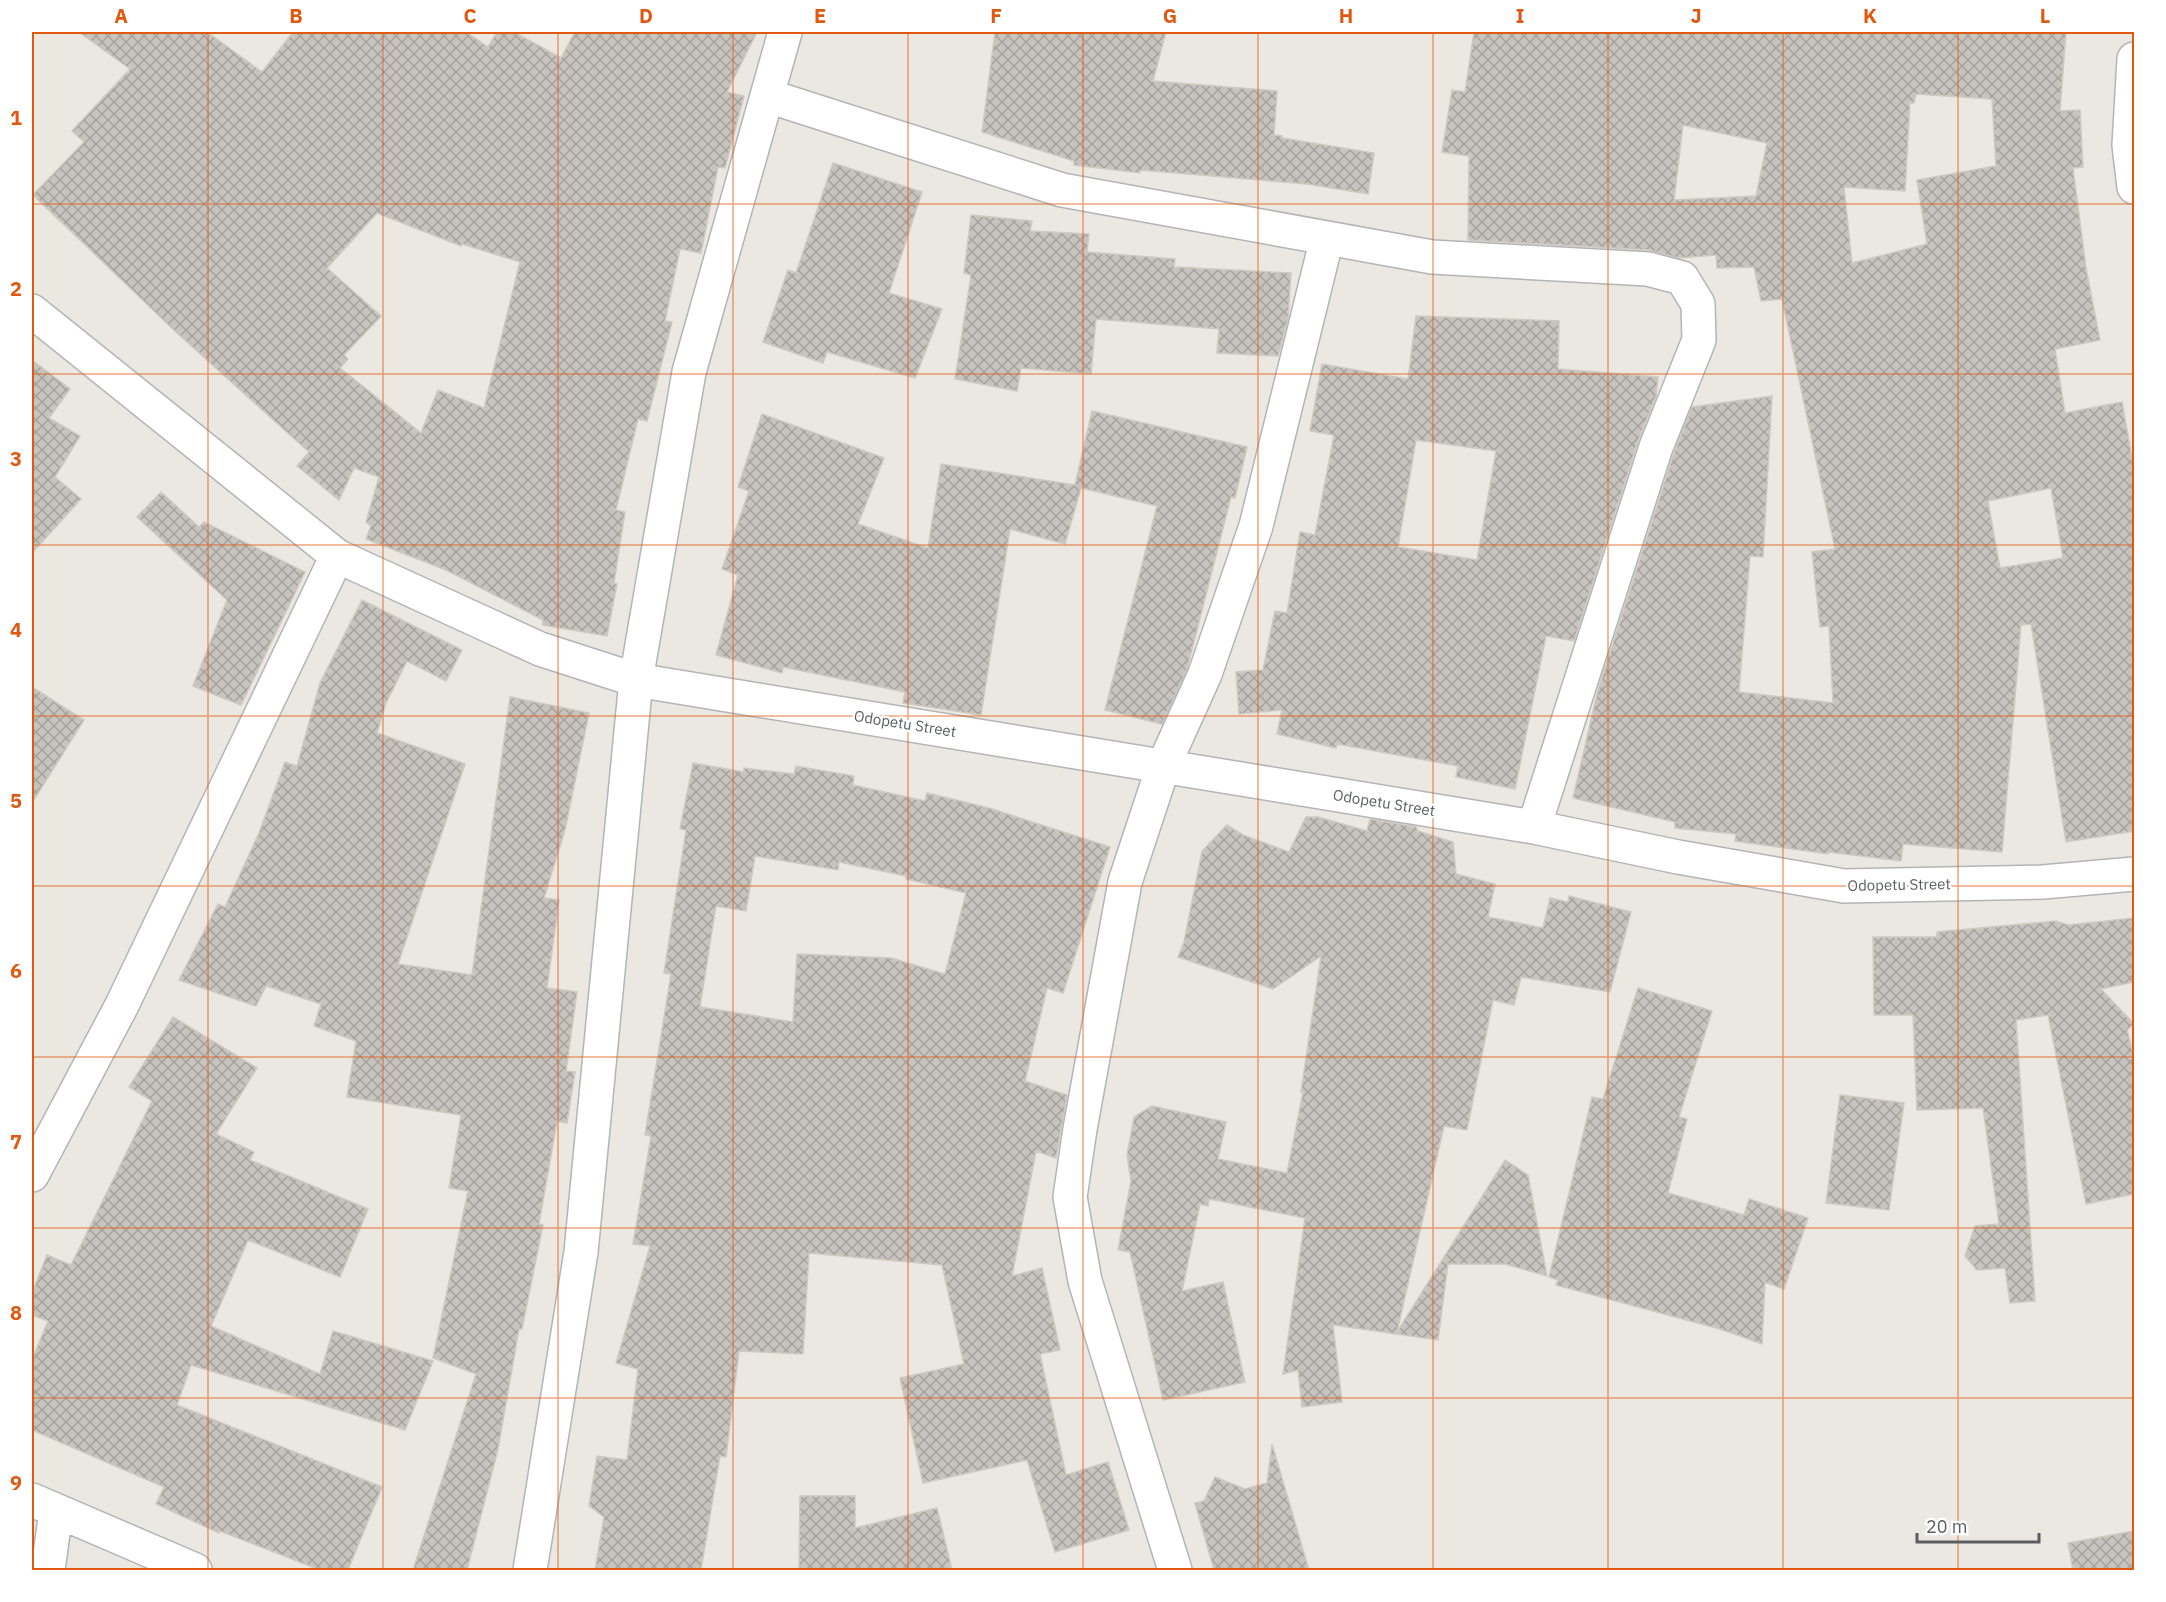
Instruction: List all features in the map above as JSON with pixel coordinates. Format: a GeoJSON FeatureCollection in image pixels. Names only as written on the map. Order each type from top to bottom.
{"type":"FeatureCollection","features":[{"type":"Feature","properties":{"kind":"street"},"geometry":{"type":"LineString","coordinates":[[530,1570],[581,1252],[636,680],[689,372],[785,32]]}},
{"type":"Feature","properties":{"kind":"street"},"geometry":{"type":"LineString","coordinates":[[2134,59],[2128,145],[2134,187]]}},
{"type":"Feature","properties":{"kind":"street"},"geometry":{"type":"LineString","coordinates":[[768,96],[1062,190],[1432,257],[1648,270],[1682,278],[1698,304],[1699,340],[1656,447],[1534,827]]}},
{"type":"Feature","properties":{"kind":"street"},"geometry":{"type":"LineString","coordinates":[[1175,1570],[1084,1281],[1070,1197],[1080,1129],[1125,882],[1163,767],[1205,674],[1256,526],[1327,238]]}},
{"type":"Feature","properties":{"kind":"street","name":"Odopetu Street"},"geometry":{"type":"LineString","coordinates":[[32,311],[337,556],[540,649],[636,680],[1534,827],[1678,857],[1844,886],[2043,882],[2134,874]]}},
{"type":"Feature","properties":{"kind":"street"},"geometry":{"type":"LineString","coordinates":[[32,1174],[122,1005],[337,556]]}},
{"type":"Feature","properties":{"kind":"street"},"geometry":{"type":"LineString","coordinates":[[48,1570],[44,1506],[195,1570]]}},
{"type":"Feature","properties":{"kind":"building"},"geometry":{"type":"Polygon","coordinates":[[[79,32],[207,32],[262,72],[293,32],[466,32],[488,47],[497,32],[514,32],[561,58],[575,32],[757,32],[727,92],[744,96],[725,168],[718,167],[701,253],[680,249],[665,321],[672,322],[647,421],[638,419],[616,510],[625,512],[614,583],[617,584],[607,636],[543,625],[543,620],[446,570],[366,539],[371,526],[366,522],[379,477],[354,468],[339,500],[297,466],[309,452],[177,333],[33,195],[84,142],[72,131],[130,69],[79,32]],[[377,213],[327,268],[381,316],[344,355],[348,359],[340,368],[421,433],[438,390],[484,408],[520,262],[462,244],[461,246],[377,213]]]}},
{"type":"Feature","properties":{"kind":"building"},"geometry":{"type":"Polygon","coordinates":[[[995,32],[1166,32],[1153,81],[1277,91],[1274,135],[1374,153],[1368,194],[1307,184],[1140,170],[1140,173],[1074,165],[1074,161],[982,132],[995,32]]]}},
{"type":"Feature","properties":{"kind":"building"},"geometry":{"type":"Polygon","coordinates":[[[1474,32],[2066,32],[2060,111],[2080,110],[2083,167],[2073,168],[2086,268],[2100,340],[2055,349],[2065,413],[2122,402],[2134,469],[2134,831],[2066,842],[2031,624],[2021,625],[2002,852],[1903,844],[1901,861],[1828,852],[1828,854],[1735,841],[1736,834],[1675,828],[1675,822],[1573,798],[1598,690],[1674,453],[1692,407],[1772,396],[1763,557],[1750,556],[1739,692],[1833,703],[1829,626],[1820,627],[1812,552],[1835,549],[1782,299],[1761,301],[1754,267],[1717,268],[1716,255],[1678,258],[1649,250],[1468,240],[1469,156],[1442,152],[1452,90],[1465,92],[1474,32]],[[1916,94],[1914,103],[1910,103],[1905,191],[1844,187],[1852,263],[1927,244],[1917,180],[1996,166],[1992,99],[1916,94]],[[1683,125],[1674,200],[1756,196],[1767,143],[1683,125]],[[2051,488],[1988,501],[2000,568],[2063,558],[2051,488]]]}},
{"type":"Feature","properties":{"kind":"building"},"geometry":{"type":"Polygon","coordinates":[[[833,163],[922,192],[889,293],[942,309],[915,378],[827,352],[823,363],[763,342],[788,270],[796,273],[833,163]]]}},
{"type":"Feature","properties":{"kind":"building"},"geometry":{"type":"Polygon","coordinates":[[[971,215],[1032,221],[1030,231],[1089,234],[1087,252],[1175,259],[1174,267],[1291,273],[1288,318],[1278,356],[1217,353],[1219,329],[1096,319],[1091,374],[1021,368],[1017,391],[955,379],[971,275],[964,273],[971,215]]]}},
{"type":"Feature","properties":{"kind":"building"},"geometry":{"type":"Polygon","coordinates":[[[1416,316],[1559,321],[1558,369],[1658,377],[1656,396],[1638,441],[1574,641],[1546,636],[1515,789],[1456,777],[1458,766],[1337,744],[1336,748],[1277,734],[1282,710],[1239,714],[1236,672],[1263,670],[1275,611],[1287,613],[1300,532],[1315,535],[1334,435],[1310,431],[1322,364],[1408,379],[1416,316]],[[1416,440],[1398,547],[1477,560],[1496,451],[1416,440]]]}},
{"type":"Feature","properties":{"kind":"building"},"geometry":{"type":"Polygon","coordinates":[[[32,360],[70,389],[49,418],[80,436],[55,477],[81,499],[32,553],[32,360]]]}},
{"type":"Feature","properties":{"kind":"building"},"geometry":{"type":"Polygon","coordinates":[[[1092,411],[1247,447],[1235,498],[1231,497],[1187,669],[1162,724],[1105,710],[1157,506],[1081,488],[1065,544],[1010,529],[981,715],[903,703],[905,692],[783,667],[782,673],[716,655],[738,575],[722,569],[749,491],[738,487],[762,414],[884,458],[858,524],[928,548],[941,464],[1075,485],[1092,411]]]}},
{"type":"Feature","properties":{"kind":"building"},"geometry":{"type":"Polygon","coordinates":[[[161,492],[199,527],[204,522],[305,572],[241,705],[193,686],[227,600],[137,517],[161,492]]]}},
{"type":"Feature","properties":{"kind":"building"},"geometry":{"type":"Polygon","coordinates":[[[362,600],[462,650],[446,681],[407,661],[386,703],[377,733],[465,764],[398,964],[472,975],[510,697],[589,713],[565,830],[544,898],[559,900],[547,988],[577,992],[566,1071],[575,1072],[567,1123],[557,1121],[539,1224],[543,1225],[522,1329],[519,1329],[498,1449],[467,1570],[413,1570],[476,1374],[433,1358],[468,1191],[449,1188],[461,1115],[347,1097],[356,1041],[314,1026],[321,1004],[266,986],[256,1006],[179,980],[218,904],[225,907],[259,833],[285,762],[297,766],[320,683],[362,600]]]}},
{"type":"Feature","properties":{"kind":"building"},"geometry":{"type":"Polygon","coordinates":[[[32,687],[84,720],[32,803],[32,687]]]}},
{"type":"Feature","properties":{"kind":"building"},"geometry":{"type":"Polygon","coordinates":[[[693,763],[744,772],[744,768],[794,774],[796,766],[854,776],[853,785],[925,801],[927,793],[989,808],[1110,847],[1063,993],[1047,988],[1025,1081],[1067,1095],[1056,1158],[1036,1151],[1012,1276],[1042,1268],[1060,1350],[1040,1354],[1066,1475],[1108,1462],[1129,1530],[1055,1552],[1027,1460],[923,1483],[900,1378],[964,1364],[942,1265],[809,1253],[803,1354],[739,1351],[726,1457],[720,1456],[701,1570],[595,1570],[604,1517],[589,1506],[597,1456],[627,1460],[638,1369],[616,1363],[650,1246],[633,1244],[651,1136],[645,1135],[671,974],[664,973],[686,830],[680,829],[693,763]],[[755,856],[746,911],[716,906],[700,1007],[793,1022],[797,954],[891,958],[945,974],[966,893],[906,879],[906,876],[839,862],[838,870],[755,856]]]}},
{"type":"Feature","properties":{"kind":"building"},"geometry":{"type":"Polygon","coordinates":[[[1306,817],[1318,817],[1367,831],[1370,819],[1416,827],[1418,831],[1453,842],[1456,874],[1495,884],[1488,917],[1543,928],[1550,898],[1568,902],[1569,896],[1631,912],[1610,992],[1521,977],[1514,1005],[1493,1000],[1467,1130],[1444,1126],[1397,1332],[1505,1160],[1528,1175],[1547,1276],[1505,1264],[1448,1264],[1438,1340],[1333,1325],[1342,1402],[1302,1407],[1298,1370],[1283,1374],[1305,1218],[1209,1199],[1208,1206],[1200,1204],[1182,1291],[1223,1282],[1245,1382],[1163,1400],[1130,1252],[1118,1250],[1131,1181],[1127,1155],[1134,1117],[1152,1106],[1226,1122],[1218,1159],[1287,1173],[1303,1092],[1301,1092],[1321,956],[1273,989],[1178,957],[1184,942],[1202,851],[1227,825],[1243,835],[1289,852],[1306,817]]]}},
{"type":"Feature","properties":{"kind":"building"},"geometry":{"type":"Polygon","coordinates":[[[2134,918],[2134,982],[2101,989],[2134,1024],[2127,1030],[2134,1058],[2134,1194],[2086,1204],[2048,1015],[2016,1020],[2035,1301],[2010,1303],[2005,1268],[1977,1270],[1965,1256],[1975,1226],[1999,1224],[1983,1108],[1917,1110],[1913,1015],[1874,1015],[1873,937],[1937,937],[1937,932],[2056,921],[2068,925],[2134,918]]]}},
{"type":"Feature","properties":{"kind":"building"},"geometry":{"type":"Polygon","coordinates":[[[1638,988],[1712,1011],[1679,1117],[1687,1119],[1668,1193],[1744,1215],[1749,1199],[1808,1218],[1784,1289],[1765,1282],[1762,1344],[1720,1329],[1556,1285],[1558,1280],[1549,1277],[1592,1097],[1603,1099],[1638,988]]]}},
{"type":"Feature","properties":{"kind":"building"},"geometry":{"type":"Polygon","coordinates":[[[173,1017],[257,1068],[216,1134],[254,1152],[250,1160],[368,1209],[340,1277],[248,1240],[211,1326],[320,1374],[333,1331],[433,1361],[405,1430],[191,1365],[177,1405],[382,1487],[348,1570],[320,1570],[220,1531],[219,1533],[156,1504],[164,1487],[32,1430],[32,1360],[48,1321],[32,1315],[32,1293],[47,1255],[71,1265],[152,1101],[129,1087],[173,1017]]]}},
{"type":"Feature","properties":{"kind":"building"},"geometry":{"type":"Polygon","coordinates":[[[1840,1095],[1904,1103],[1889,1210],[1826,1203],[1840,1095]]]}},
{"type":"Feature","properties":{"kind":"building"},"geometry":{"type":"Polygon","coordinates":[[[1272,1444],[1309,1570],[1214,1570],[1195,1503],[1204,1501],[1215,1477],[1245,1489],[1267,1483],[1272,1444]]]}},
{"type":"Feature","properties":{"kind":"building"},"geometry":{"type":"Polygon","coordinates":[[[800,1496],[855,1496],[855,1528],[937,1508],[952,1570],[799,1570],[800,1496]]]}},
{"type":"Feature","properties":{"kind":"building"},"geometry":{"type":"Polygon","coordinates":[[[2134,1531],[2134,1570],[2073,1570],[2068,1543],[2134,1531]]]}}]}
